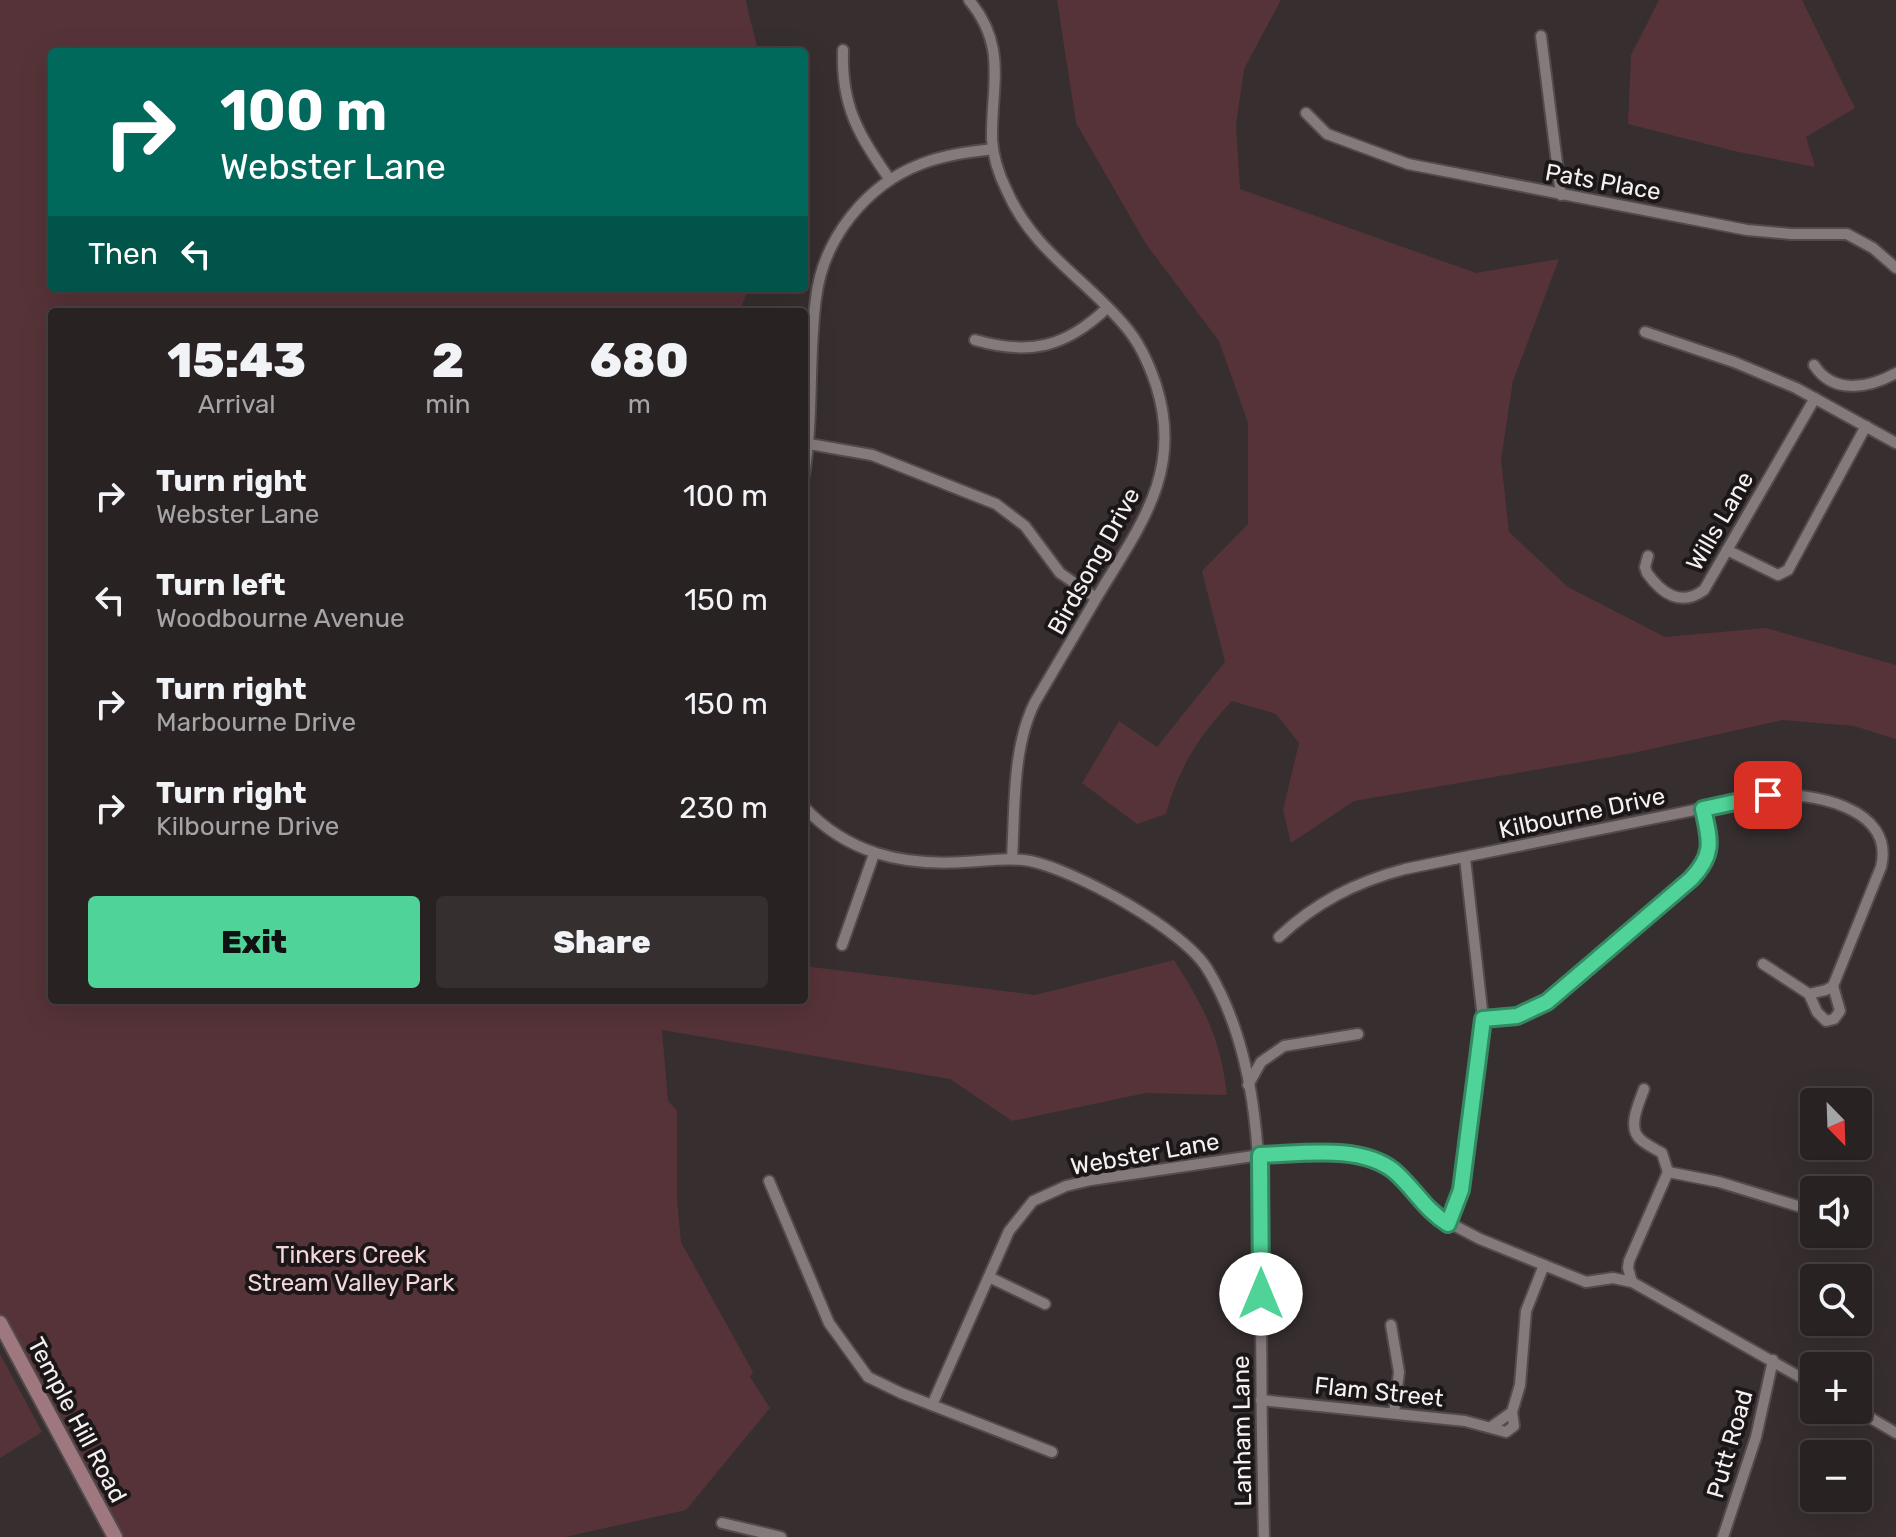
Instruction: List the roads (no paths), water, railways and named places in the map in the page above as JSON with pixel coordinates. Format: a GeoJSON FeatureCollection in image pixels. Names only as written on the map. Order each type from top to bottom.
{"type":"FeatureCollection","features":[{"type":"Feature","properties":{"kind":"main road","name":"Temple Hill Road"},"geometry":{"type":"LineString","coordinates":[[0,1323],[115,1537]]}},
{"type":"Feature","properties":{"kind":"street","name":"Birdsong Drive"},"geometry":{"type":"LineString","coordinates":[[969,0],[984,24],[994,53],[997,76],[993,149],[1002,181],[1025,226],[1037,241],[1124,324],[1145,357],[1161,405],[1165,436],[1162,469],[1152,503],[1140,528],[1096,598],[1025,724],[1019,758],[1012,859]]}},
{"type":"Feature","properties":{"kind":"street"},"geometry":{"type":"LineString","coordinates":[[1541,36],[1561,195]]}},
{"type":"Feature","properties":{"kind":"street"},"geometry":{"type":"LineString","coordinates":[[843,50],[844,92],[853,120],[890,180]]}},
{"type":"Feature","properties":{"kind":"street","name":"Pats Place"},"geometry":{"type":"LineString","coordinates":[[1306,113],[1327,134],[1386,157],[1437,171],[1747,230],[1847,234],[1873,248],[1896,268]]}},
{"type":"Feature","properties":{"kind":"street"},"geometry":{"type":"LineString","coordinates":[[808,450],[817,290],[828,256],[850,218],[890,180],[907,171],[939,158],[993,149]]}},
{"type":"Feature","properties":{"kind":"street"},"geometry":{"type":"LineString","coordinates":[[975,340],[1018,348],[1050,344],[1077,334],[1107,308]]}},
{"type":"Feature","properties":{"kind":"street"},"geometry":{"type":"LineString","coordinates":[[1645,332],[1734,362],[1815,398],[1896,443]]}},
{"type":"Feature","properties":{"kind":"street"},"geometry":{"type":"LineString","coordinates":[[1814,365],[1826,380],[1842,385],[1863,385],[1896,373]]}},
{"type":"Feature","properties":{"kind":"street","name":"Wills Lane"},"geometry":{"type":"LineString","coordinates":[[1648,556],[1645,567],[1651,578],[1674,597],[1685,599],[1704,590],[1815,398]]}},
{"type":"Feature","properties":{"kind":"street"},"geometry":{"type":"LineString","coordinates":[[1727,550],[1778,575],[1788,570],[1866,426]]}},
{"type":"Feature","properties":{"kind":"street"},"geometry":{"type":"LineString","coordinates":[[809,444],[872,455],[996,504],[1025,526],[1060,573],[1096,598]]}},
{"type":"Feature","properties":{"kind":"street","name":"Kilbourne Drive"},"geometry":{"type":"LineString","coordinates":[[1279,937],[1315,906],[1347,888],[1405,869],[1768,795],[1791,793],[1828,799],[1863,815],[1875,826],[1883,841],[1884,858],[1833,986],[1840,1011],[1829,1021],[1821,1019],[1809,994],[1763,964]]}},
{"type":"Feature","properties":{"kind":"street"},"geometry":{"type":"LineString","coordinates":[[1483,1019],[1517,1016],[1547,1002],[1691,879],[1704,863],[1709,848],[1703,809]]}},
{"type":"Feature","properties":{"kind":"street","name":"Lanham Lane"},"geometry":{"type":"LineString","coordinates":[[808,810],[837,835],[874,854],[918,863],[1012,859],[1071,874],[1158,922],[1200,957],[1223,999],[1247,1081],[1260,1155],[1264,1537]]}},
{"type":"Feature","properties":{"kind":"street"},"geometry":{"type":"LineString","coordinates":[[842,945],[874,854]]}},
{"type":"Feature","properties":{"kind":"street"},"geometry":{"type":"LineString","coordinates":[[1448,1224],[1461,1190],[1483,1019],[1465,858]]}},
{"type":"Feature","properties":{"kind":"street"},"geometry":{"type":"LineString","coordinates":[[1809,994],[1833,986]]}},
{"type":"Feature","properties":{"kind":"street"},"geometry":{"type":"LineString","coordinates":[[1247,1081],[1261,1062],[1284,1046],[1358,1034]]}},
{"type":"Feature","properties":{"kind":"street"},"geometry":{"type":"LineString","coordinates":[[1632,1282],[1629,1261],[1668,1172],[1662,1153],[1640,1139],[1635,1129],[1636,1112],[1644,1089]]}},
{"type":"Feature","properties":{"kind":"street","name":"Webster Lane"},"geometry":{"type":"LineString","coordinates":[[932,1405],[1009,1231],[1033,1201],[1066,1186],[1091,1180],[1260,1155],[1335,1154],[1376,1161],[1394,1171],[1424,1206],[1448,1224],[1586,1282],[1613,1278],[1632,1282],[1800,1376]]}},
{"type":"Feature","properties":{"kind":"street"},"geometry":{"type":"LineString","coordinates":[[1668,1172],[1682,1172],[1800,1207]]}},
{"type":"Feature","properties":{"kind":"street"},"geometry":{"type":"LineString","coordinates":[[769,1181],[829,1323],[868,1377],[1052,1452]]}},
{"type":"Feature","properties":{"kind":"street","name":"Flam Street"},"geometry":{"type":"LineString","coordinates":[[1261,1400],[1465,1421],[1491,1427],[1512,1412],[1520,1385],[1526,1311],[1544,1265]]}},
{"type":"Feature","properties":{"kind":"street"},"geometry":{"type":"LineString","coordinates":[[989,1277],[1045,1304]]}},
{"type":"Feature","properties":{"kind":"street"},"geometry":{"type":"LineString","coordinates":[[1391,1325],[1399,1372],[1394,1413]]}},
{"type":"Feature","properties":{"kind":"street","name":"Putt Road"},"geometry":{"type":"LineString","coordinates":[[1723,1537],[1756,1437],[1773,1360]]}},
{"type":"Feature","properties":{"kind":"street"},"geometry":{"type":"LineString","coordinates":[[1872,1419],[1896,1433]]}},
{"type":"Feature","properties":{"kind":"street"},"geometry":{"type":"LineString","coordinates":[[722,1523],[781,1537]]}},
{"type":"Feature","properties":{"kind":"park label","name":"Tinkers Creek Stream Valley Park"},"geometry":{"type":"Point","coordinates":[351,1269]}}]}
